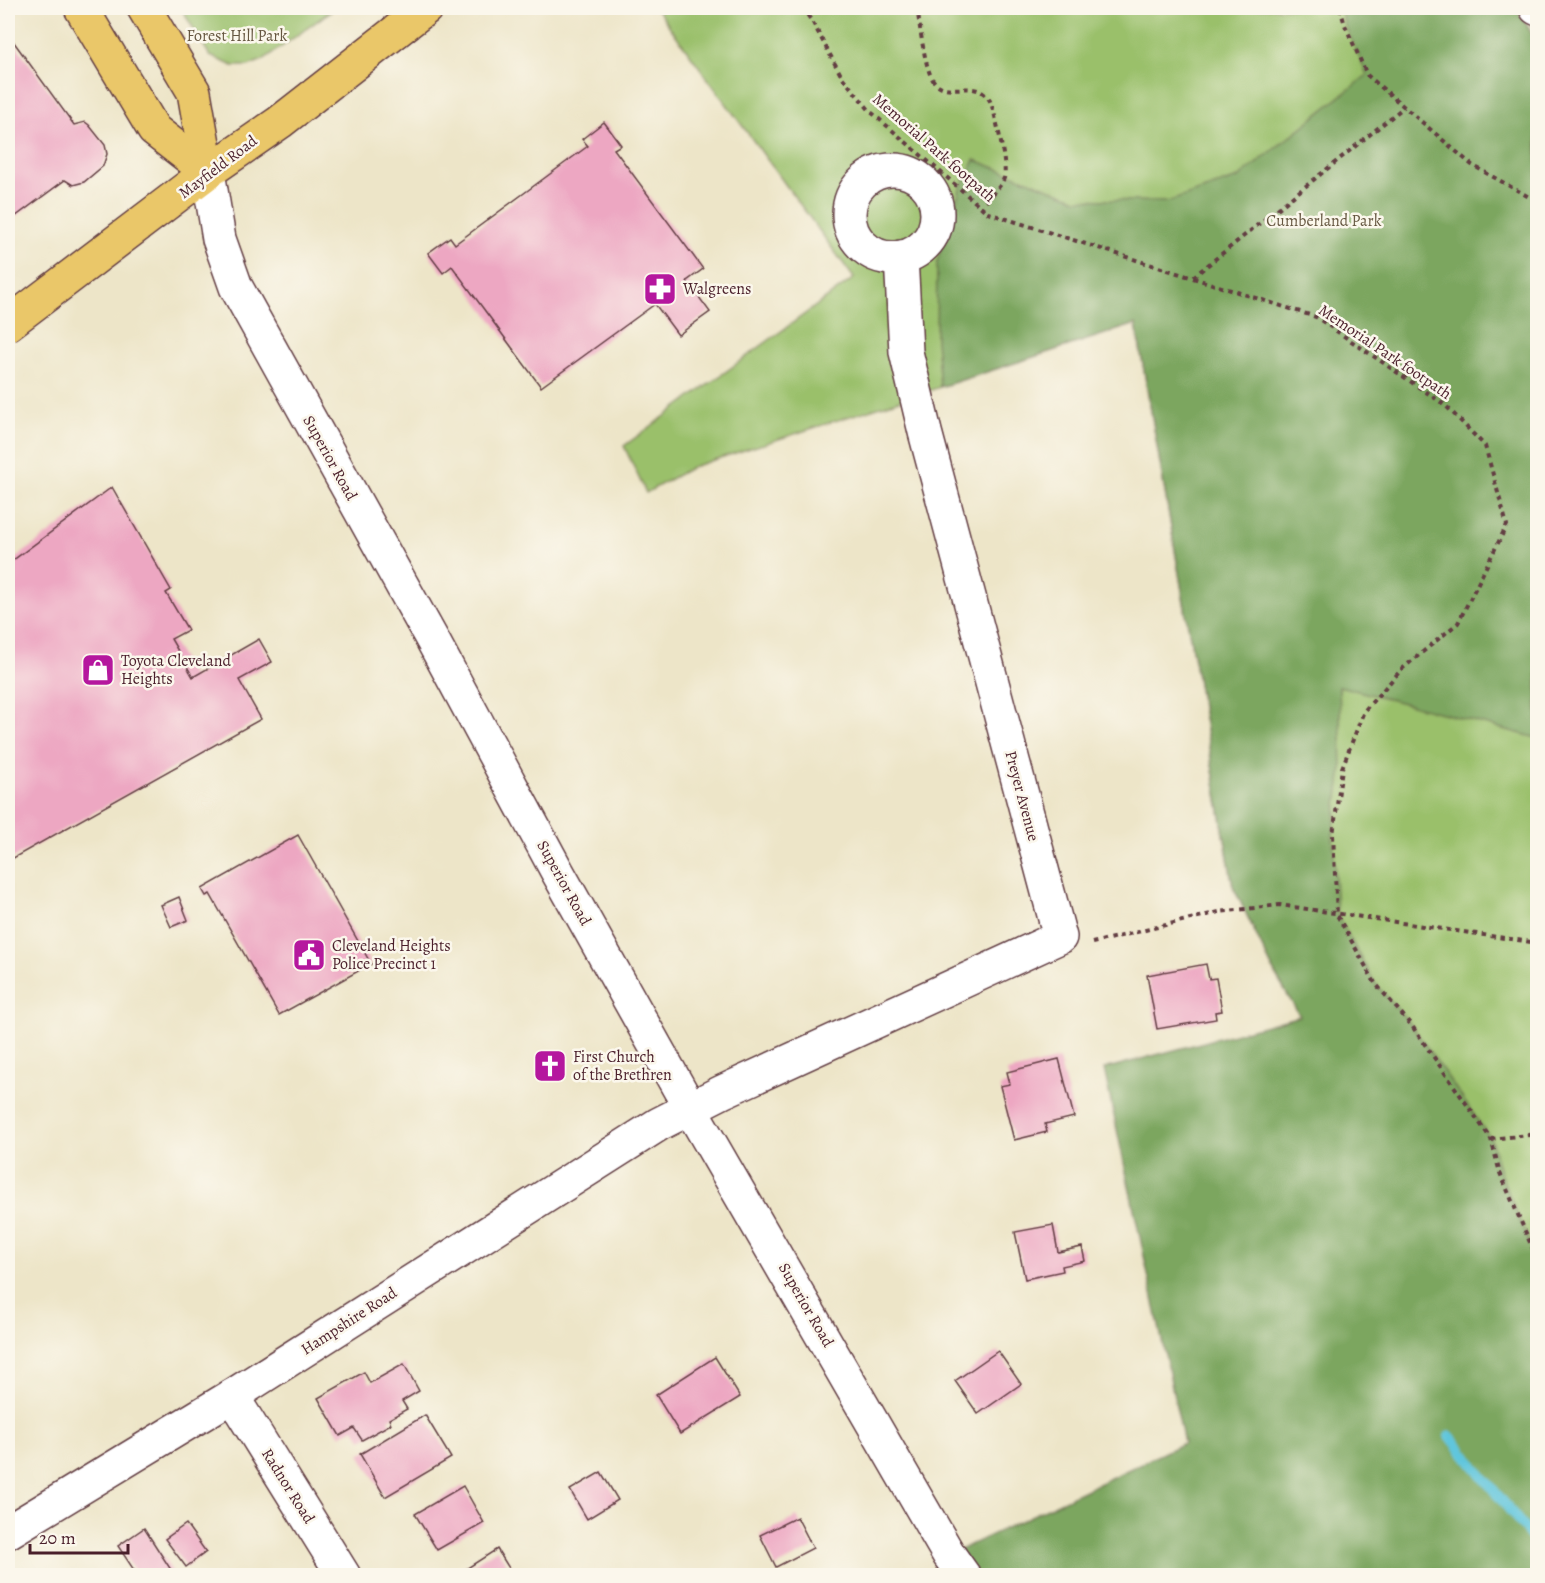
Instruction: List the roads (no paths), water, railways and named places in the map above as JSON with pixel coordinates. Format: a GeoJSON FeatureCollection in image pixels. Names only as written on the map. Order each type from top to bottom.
{"type":"FeatureCollection","features":[{"type":"Feature","properties":{"kind":"main road"},"geometry":{"type":"LineString","coordinates":[[81,8],[154,130],[208,172]]}},
{"type":"Feature","properties":{"kind":"main road","name":"Superior Road"},"geometry":{"type":"LineString","coordinates":[[144,8],[194,92],[208,172]]}},
{"type":"Feature","properties":{"kind":"main road","name":"Mayfield Road"},"geometry":{"type":"LineString","coordinates":[[8,324],[208,172],[280,122],[426,8]]}},
{"type":"Feature","properties":{"kind":"street","name":"Superior Road"},"geometry":{"type":"LineString","coordinates":[[208,172],[219,238],[236,287],[690,1108],[949,1555],[964,1575]]}},
{"type":"Feature","properties":{"kind":"street","name":"Preyer Avenue"},"geometry":{"type":"LineString","coordinates":[[690,1108],[1060,938],[928,444],[906,352],[902,257]]}},
{"type":"Feature","properties":{"kind":"street","name":"Hampshire Road"},"geometry":{"type":"LineString","coordinates":[[8,1532],[232,1396],[659,1124],[690,1108]]}},
{"type":"Feature","properties":{"kind":"street","name":"Radnor Road"},"geometry":{"type":"LineString","coordinates":[[232,1396],[344,1575]]}},
{"type":"Feature","properties":{"kind":"waterway"},"geometry":{"type":"LineString","coordinates":[[1450,1436],[1538,1545]]}},
{"type":"Feature","properties":{"kind":"place","name":"Walgreens"},"geometry":{"type":"Point","coordinates":[660,289]}},
{"type":"Feature","properties":{"kind":"place","name":"Toyota Cleveland Heights"},"geometry":{"type":"Point","coordinates":[98,670]}},
{"type":"Feature","properties":{"kind":"place","name":"Cleveland Heights Police Precinct 1"},"geometry":{"type":"Point","coordinates":[309,955]}},
{"type":"Feature","properties":{"kind":"place","name":"First Church of the Brethren"},"geometry":{"type":"Point","coordinates":[550,1066]}},
{"type":"Feature","properties":{"kind":"park label","name":"Forest Hill Park"},"geometry":{"type":"Point","coordinates":[237,36]}},
{"type":"Feature","properties":{"kind":"park label","name":"Cumberland Park"},"geometry":{"type":"Point","coordinates":[1324,221]}}]}
